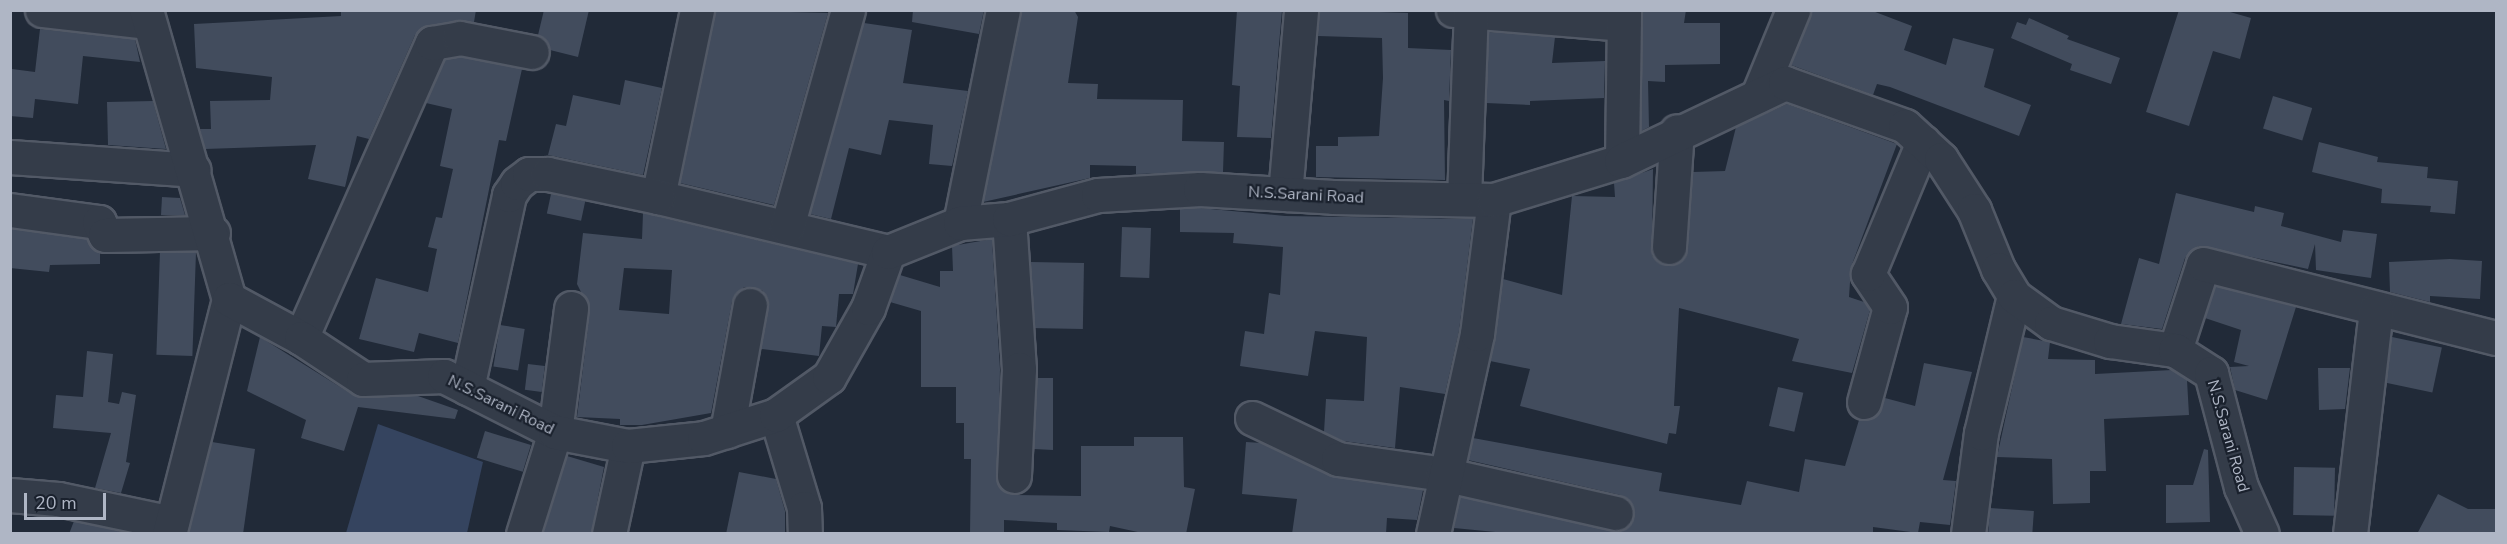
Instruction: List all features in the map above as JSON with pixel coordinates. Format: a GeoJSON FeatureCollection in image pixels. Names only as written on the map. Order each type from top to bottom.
{"type":"FeatureCollection","features":[{"type":"Feature","properties":{"kind":"street"},"geometry":{"type":"LineString","coordinates":[[10,495],[58,500],[170,528],[229,299],[213,233],[146,16],[42,10]]}},
{"type":"Feature","properties":{"kind":"street"},"geometry":{"type":"LineString","coordinates":[[658,198],[697,10]]}},
{"type":"Feature","properties":{"kind":"street"},"geometry":{"type":"LineString","coordinates":[[787,227],[848,10]]}},
{"type":"Feature","properties":{"kind":"street"},"geometry":{"type":"LineString","coordinates":[[960,223],[1003,10]]}},
{"type":"Feature","properties":{"kind":"street"},"geometry":{"type":"LineString","coordinates":[[1285,194],[1301,10]]}},
{"type":"Feature","properties":{"kind":"street"},"geometry":{"type":"LineString","coordinates":[[1758,95],[1793,10]]}},
{"type":"Feature","properties":{"kind":"street"},"geometry":{"type":"LineString","coordinates":[[1433,534],[1443,474],[1477,334],[1479,200],[1465,11],[1624,17],[1622,159]]}},
{"type":"Feature","properties":{"kind":"street"},"geometry":{"type":"LineString","coordinates":[[301,338],[432,43],[445,37],[532,52]]}},
{"type":"Feature","properties":{"kind":"street","name":"N.S.Sarani Road"},"geometry":{"type":"LineString","coordinates":[[229,299],[301,338],[363,379],[444,376],[555,432],[628,446],[727,431],[776,415],[829,377],[868,308],[888,252],[960,223],[1009,219],[1098,195],[1200,189],[1479,200],[1622,159],[1785,83],[1905,126],[1923,142],[1958,182],[2014,296],[2051,323],[2110,341],[2175,350],[2211,374],[2241,487],[2262,534]]}},
{"type":"Feature","properties":{"kind":"street"},"geometry":{"type":"LineString","coordinates":[[1669,248],[1677,132]]}},
{"type":"Feature","properties":{"kind":"street"},"geometry":{"type":"LineString","coordinates":[[1864,402],[1890,307],[1868,274],[1923,142]]}},
{"type":"Feature","properties":{"kind":"street"},"geometry":{"type":"LineString","coordinates":[[10,157],[194,170]]}},
{"type":"Feature","properties":{"kind":"street"},"geometry":{"type":"LineString","coordinates":[[467,388],[509,195],[517,183],[529,174],[548,174],[888,252]]}},
{"type":"Feature","properties":{"kind":"street"},"geometry":{"type":"LineString","coordinates":[[10,210],[99,222],[105,235],[213,233]]}},
{"type":"Feature","properties":{"kind":"street"},"geometry":{"type":"LineString","coordinates":[[1009,219],[1019,369],[1014,476]]}},
{"type":"Feature","properties":{"kind":"street"},"geometry":{"type":"LineString","coordinates":[[2175,350],[2203,264],[2496,338]]}},
{"type":"Feature","properties":{"kind":"street"},"geometry":{"type":"LineString","coordinates":[[1968,534],[1980,433],[2014,296]]}},
{"type":"Feature","properties":{"kind":"street"},"geometry":{"type":"LineString","coordinates":[[727,431],[750,305]]}},
{"type":"Feature","properties":{"kind":"street"},"geometry":{"type":"LineString","coordinates":[[523,534],[555,432],[571,308]]}},
{"type":"Feature","properties":{"kind":"street"},"geometry":{"type":"LineString","coordinates":[[2350,534],[2376,308]]}},
{"type":"Feature","properties":{"kind":"street"},"geometry":{"type":"LineString","coordinates":[[776,415],[804,508],[805,534]]}},
{"type":"Feature","properties":{"kind":"street"},"geometry":{"type":"LineString","coordinates":[[1252,418],[1338,459],[1443,474],[1616,513]]}},
{"type":"Feature","properties":{"kind":"street"},"geometry":{"type":"LineString","coordinates":[[609,534],[628,446]]}},
{"type":"Feature","properties":{"kind":"water"},"geometry":{"type":"Polygon","coordinates":[[[378,424],[483,462],[467,533],[346,533],[378,424]]]}},
{"type":"Feature","properties":{"kind":"building"},"geometry":{"type":"Polygon","coordinates":[[[341,10],[476,10],[474,22],[429,25],[415,35],[369,139],[357,136],[345,187],[308,179],[316,145],[205,149],[200,129],[211,129],[210,101],[270,100],[272,77],[196,68],[194,24],[341,16],[341,10]]]}},
{"type":"Feature","properties":{"kind":"building"},"geometry":{"type":"Polygon","coordinates":[[[544,10],[589,10],[578,57],[550,50],[538,35],[544,10]]]}},
{"type":"Feature","properties":{"kind":"building"},"geometry":{"type":"Polygon","coordinates":[[[715,10],[828,13],[774,205],[680,183],[715,10]]]}},
{"type":"Feature","properties":{"kind":"building"},"geometry":{"type":"Polygon","coordinates":[[[913,10],[984,10],[979,34],[912,22],[913,10]]]}},
{"type":"Feature","properties":{"kind":"building"},"geometry":{"type":"Polygon","coordinates":[[[1021,10],[1074,10],[1078,17],[1068,83],[1098,84],[1097,99],[1183,100],[1182,141],[1224,142],[1223,172],[1136,174],[1136,166],[1090,165],[1090,178],[983,202],[1021,10]]]}},
{"type":"Feature","properties":{"kind":"building"},"geometry":{"type":"Polygon","coordinates":[[[1237,10],[1282,10],[1271,138],[1237,137],[1240,86],[1232,85],[1237,10]]]}},
{"type":"Feature","properties":{"kind":"building"},"geometry":{"type":"Polygon","coordinates":[[[1320,10],[1408,13],[1408,48],[1451,50],[1449,101],[1444,100],[1445,180],[1316,177],[1316,146],[1338,146],[1338,137],[1379,136],[1383,78],[1382,38],[1318,36],[1320,10]]]}},
{"type":"Feature","properties":{"kind":"building"},"geometry":{"type":"Polygon","coordinates":[[[1643,10],[1686,10],[1684,23],[1720,23],[1720,64],[1665,65],[1665,82],[1648,81],[1649,127],[1641,131],[1643,10]]]}},
{"type":"Feature","properties":{"kind":"building"},"geometry":{"type":"Polygon","coordinates":[[[1811,10],[1870,10],[1912,26],[1904,50],[1946,65],[1953,38],[1994,49],[1984,87],[2031,105],[2019,136],[1890,87],[1877,84],[1873,95],[1791,65],[1811,10]]]}},
{"type":"Feature","properties":{"kind":"building"},"geometry":{"type":"Polygon","coordinates":[[[2179,10],[2223,10],[2251,18],[2240,59],[2213,51],[2189,126],[2146,112],[2179,10]]]}},
{"type":"Feature","properties":{"kind":"building"},"geometry":{"type":"Polygon","coordinates":[[[2029,18],[2069,36],[2067,39],[2120,58],[2111,84],[2070,70],[2072,64],[2011,38],[2017,22],[2026,25],[2029,18]]]}},
{"type":"Feature","properties":{"kind":"building"},"geometry":{"type":"Polygon","coordinates":[[[864,23],[912,30],[903,83],[968,91],[952,166],[929,164],[933,125],[889,120],[881,155],[849,148],[831,219],[810,214],[864,23]]]}},
{"type":"Feature","properties":{"kind":"building"},"geometry":{"type":"Polygon","coordinates":[[[40,29],[135,39],[140,62],[83,56],[78,104],[35,99],[33,118],[10,116],[12,69],[35,72],[40,29]]]}},
{"type":"Feature","properties":{"kind":"building"},"geometry":{"type":"Polygon","coordinates":[[[1489,32],[1555,37],[1552,63],[1605,61],[1604,98],[1530,101],[1530,105],[1486,103],[1489,32]]]}},
{"type":"Feature","properties":{"kind":"building"},"geometry":{"type":"Polygon","coordinates":[[[460,57],[522,69],[506,141],[499,140],[458,343],[419,333],[414,352],[359,339],[376,278],[428,292],[437,249],[428,247],[436,217],[442,218],[453,169],[440,166],[452,109],[426,103],[445,60],[460,57]]]}},
{"type":"Feature","properties":{"kind":"building"},"geometry":{"type":"Polygon","coordinates":[[[625,80],[662,88],[643,175],[548,155],[556,124],[566,126],[573,95],[620,105],[625,80]]]}},
{"type":"Feature","properties":{"kind":"building"},"geometry":{"type":"Polygon","coordinates":[[[2273,96],[2312,108],[2302,141],[2263,129],[2273,96]]]}},
{"type":"Feature","properties":{"kind":"building"},"geometry":{"type":"Polygon","coordinates":[[[153,101],[166,149],[108,145],[107,102],[153,101]]]}},
{"type":"Feature","properties":{"kind":"building"},"geometry":{"type":"Polygon","coordinates":[[[1787,104],[1897,144],[1851,267],[1849,297],[1864,302],[1870,310],[1852,373],[1792,361],[1799,339],[1679,308],[1674,406],[1680,406],[1676,434],[1669,433],[1667,444],[1520,406],[1530,369],[1490,361],[1503,279],[1562,295],[1572,196],[1615,197],[1614,183],[1653,169],[1652,255],[1659,263],[1677,264],[1688,248],[1693,172],[1725,171],[1736,127],[1787,104]]]}},
{"type":"Feature","properties":{"kind":"building"},"geometry":{"type":"Polygon","coordinates":[[[2319,142],[2378,157],[2377,162],[2428,167],[2427,178],[2458,181],[2455,214],[2430,212],[2431,206],[2381,203],[2382,189],[2312,172],[2319,142]]]}},
{"type":"Feature","properties":{"kind":"building"},"geometry":{"type":"Polygon","coordinates":[[[2176,193],[2254,212],[2255,206],[2284,213],[2281,226],[2341,242],[2343,230],[2377,234],[2371,278],[2316,270],[2315,244],[2308,269],[2199,246],[2185,258],[2162,329],[2121,324],[2139,258],[2159,264],[2176,193]]]}},
{"type":"Feature","properties":{"kind":"building"},"geometry":{"type":"Polygon","coordinates":[[[551,194],[585,201],[581,221],[547,214],[551,194]]]}},
{"type":"Feature","properties":{"kind":"building"},"geometry":{"type":"Polygon","coordinates":[[[162,197],[180,198],[185,215],[161,215],[162,197]]]}},
{"type":"Feature","properties":{"kind":"building"},"geometry":{"type":"Polygon","coordinates":[[[1200,208],[1285,216],[1473,219],[1459,331],[1445,394],[1400,387],[1395,448],[1343,441],[1324,432],[1326,399],[1364,401],[1367,337],[1315,331],[1308,376],[1240,366],[1245,331],[1264,334],[1269,293],[1280,295],[1283,247],[1233,243],[1234,233],[1180,232],[1180,209],[1200,208]]]}},
{"type":"Feature","properties":{"kind":"building"},"geometry":{"type":"Polygon","coordinates":[[[643,213],[858,264],[853,294],[839,294],[836,327],[822,326],[819,356],[761,349],[768,299],[762,290],[744,287],[732,302],[711,413],[642,425],[620,425],[620,419],[577,417],[590,310],[577,284],[583,233],[642,239],[643,213]],[[624,268],[619,310],[669,314],[672,270],[624,268]]]}},
{"type":"Feature","properties":{"kind":"building"},"geometry":{"type":"Polygon","coordinates":[[[1122,227],[1151,228],[1149,278],[1120,277],[1122,227]]]}},
{"type":"Feature","properties":{"kind":"building"},"geometry":{"type":"Polygon","coordinates":[[[10,229],[86,239],[100,252],[100,264],[50,265],[49,272],[10,268],[10,229]]]}},
{"type":"Feature","properties":{"kind":"building"},"geometry":{"type":"Polygon","coordinates":[[[992,239],[1000,369],[998,485],[1013,495],[1081,496],[1081,446],[1134,446],[1134,437],[1183,437],[1184,487],[1195,489],[1186,534],[1147,534],[1110,526],[1109,532],[1057,530],[1057,523],[1004,520],[1004,534],[970,534],[971,459],[964,459],[964,423],[956,423],[956,387],[921,387],[921,311],[890,302],[900,275],[940,287],[940,271],[953,271],[952,246],[992,239]]]}},
{"type":"Feature","properties":{"kind":"building"},"geometry":{"type":"Polygon","coordinates":[[[160,251],[196,252],[192,356],[156,355],[160,251]]]}},
{"type":"Feature","properties":{"kind":"building"},"geometry":{"type":"Polygon","coordinates":[[[2450,259],[2482,261],[2480,299],[2430,296],[2430,302],[2390,292],[2389,262],[2450,259]]]}},
{"type":"Feature","properties":{"kind":"building"},"geometry":{"type":"Polygon","coordinates":[[[1031,262],[1084,263],[1083,329],[1030,328],[1031,262]]]}},
{"type":"Feature","properties":{"kind":"building"},"geometry":{"type":"Polygon","coordinates":[[[2215,286],[2296,307],[2267,400],[2235,390],[2230,367],[2249,366],[2234,362],[2241,330],[2205,318],[2215,286]]]}},
{"type":"Feature","properties":{"kind":"building"},"geometry":{"type":"Polygon","coordinates":[[[500,325],[525,329],[518,370],[493,366],[500,325]]]}},
{"type":"Feature","properties":{"kind":"building"},"geometry":{"type":"Polygon","coordinates":[[[260,337],[353,395],[418,396],[458,410],[455,419],[358,407],[344,451],[301,438],[306,420],[247,391],[260,337]]]}},
{"type":"Feature","properties":{"kind":"building"},"geometry":{"type":"Polygon","coordinates":[[[2023,337],[2050,342],[2048,359],[2095,360],[2095,374],[2172,370],[2187,380],[2189,415],[2104,419],[2106,471],[2090,471],[2090,503],[2053,504],[2052,459],[1997,457],[2023,337]]]}},
{"type":"Feature","properties":{"kind":"building"},"geometry":{"type":"Polygon","coordinates":[[[2392,337],[2442,348],[2432,393],[2382,382],[2392,337]]]}},
{"type":"Feature","properties":{"kind":"building"},"geometry":{"type":"Polygon","coordinates":[[[87,351],[113,354],[108,402],[119,404],[122,392],[136,395],[126,462],[130,463],[121,493],[95,488],[111,433],[53,428],[56,395],[83,397],[87,351]]]}},
{"type":"Feature","properties":{"kind":"building"},"geometry":{"type":"Polygon","coordinates":[[[1924,363],[1972,372],[1943,480],[1956,481],[1950,525],[1920,522],[1918,533],[1873,527],[1873,534],[1516,534],[1454,528],[1460,497],[1612,531],[1629,526],[1634,517],[1629,500],[1620,495],[1468,460],[1473,438],[1662,473],[1659,491],[1741,505],[1747,481],[1799,492],[1805,459],[1845,466],[1859,420],[1877,416],[1885,398],[1915,406],[1924,363]]]}},
{"type":"Feature","properties":{"kind":"building"},"geometry":{"type":"Polygon","coordinates":[[[528,364],[545,366],[542,392],[525,390],[528,364]]]}},
{"type":"Feature","properties":{"kind":"building"},"geometry":{"type":"Polygon","coordinates":[[[2318,368],[2350,368],[2345,409],[2319,410],[2318,368]]]}},
{"type":"Feature","properties":{"kind":"building"},"geometry":{"type":"Polygon","coordinates":[[[1037,378],[1053,378],[1053,450],[1034,449],[1037,378]]]}},
{"type":"Feature","properties":{"kind":"building"},"geometry":{"type":"Polygon","coordinates":[[[1778,387],[1803,393],[1794,432],[1769,426],[1778,387]]]}},
{"type":"Feature","properties":{"kind":"building"},"geometry":{"type":"Polygon","coordinates":[[[485,431],[531,445],[523,472],[477,458],[485,431]]]}},
{"type":"Feature","properties":{"kind":"building"},"geometry":{"type":"Polygon","coordinates":[[[212,442],[255,449],[243,534],[188,534],[212,442]]]}},
{"type":"Feature","properties":{"kind":"building"},"geometry":{"type":"Polygon","coordinates":[[[1246,442],[1262,443],[1335,477],[1423,490],[1417,520],[1387,518],[1386,534],[1292,534],[1297,499],[1242,494],[1246,442]]]}},
{"type":"Feature","properties":{"kind":"building"},"geometry":{"type":"Polygon","coordinates":[[[2204,449],[2208,450],[2210,522],[2166,523],[2166,485],[2193,485],[2204,449]]]}},
{"type":"Feature","properties":{"kind":"building"},"geometry":{"type":"Polygon","coordinates":[[[567,456],[604,467],[591,534],[543,534],[567,456]]]}},
{"type":"Feature","properties":{"kind":"building"},"geometry":{"type":"Polygon","coordinates":[[[2294,467],[2335,468],[2334,516],[2293,515],[2294,467]]]}},
{"type":"Feature","properties":{"kind":"building"},"geometry":{"type":"Polygon","coordinates":[[[739,472],[776,479],[785,511],[785,534],[726,534],[739,472]]]}},
{"type":"Feature","properties":{"kind":"building"},"geometry":{"type":"Polygon","coordinates":[[[2438,494],[2468,509],[2496,509],[2496,534],[2417,534],[2438,494]]]}},
{"type":"Feature","properties":{"kind":"building"},"geometry":{"type":"Polygon","coordinates":[[[1990,508],[2034,511],[2032,534],[1988,532],[1990,508]]]}},
{"type":"Feature","properties":{"kind":"building"},"geometry":{"type":"Polygon","coordinates":[[[74,521],[131,534],[69,534],[74,521]]]}}]}
